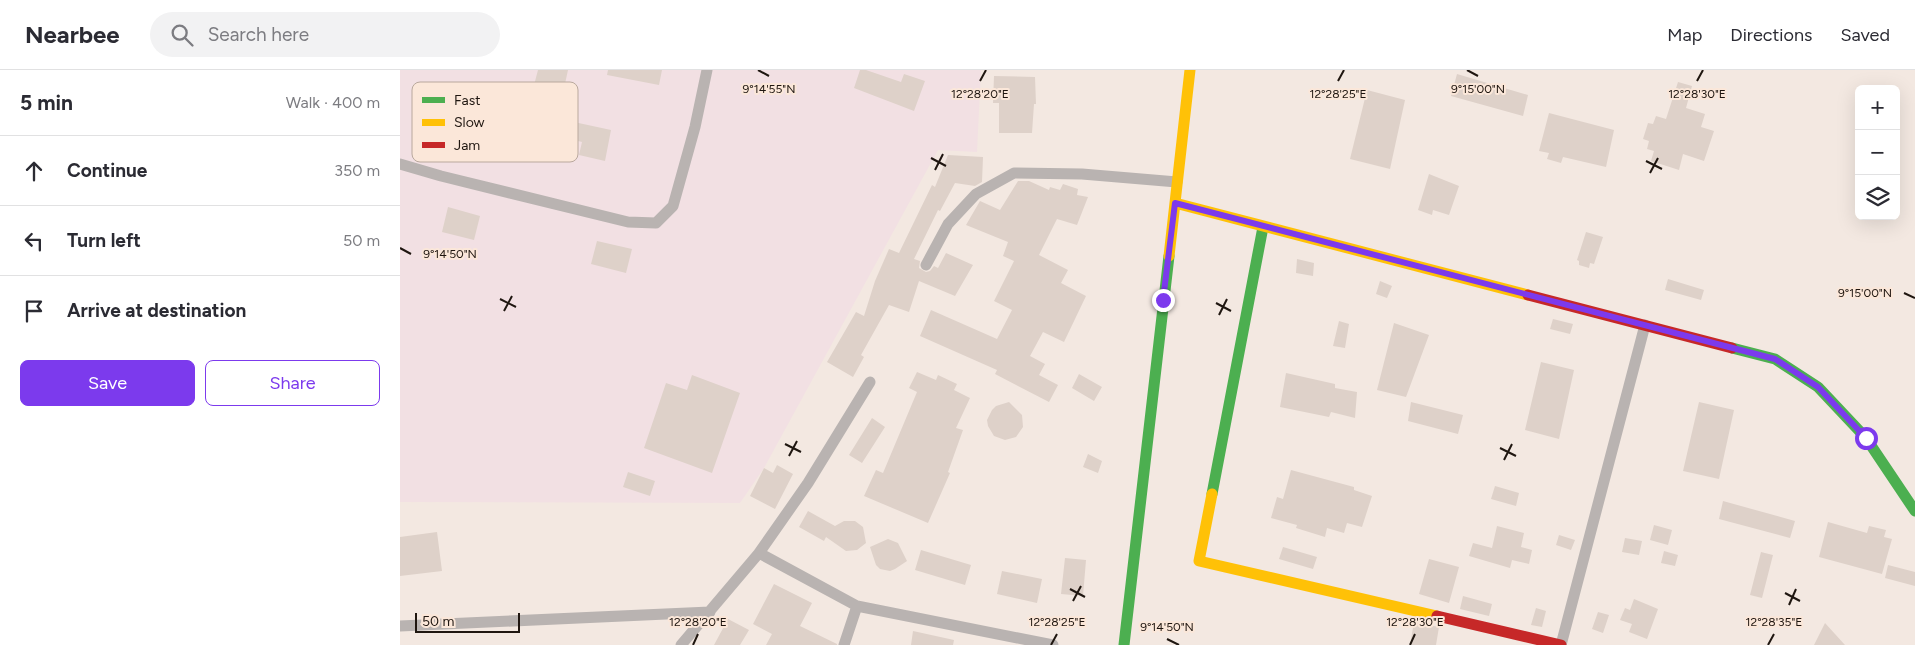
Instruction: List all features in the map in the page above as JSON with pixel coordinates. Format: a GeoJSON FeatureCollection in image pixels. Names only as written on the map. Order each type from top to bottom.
{"type":"FeatureCollection","features":[{"type":"Feature","properties":{"kind":"street"},"geometry":{"type":"LineString","coordinates":[[400,164],[628,222],[656,223],[673,206],[695,127],[707,70]]}},
{"type":"Feature","properties":{"kind":"street"},"geometry":{"type":"LineString","coordinates":[[1124,645],[1190,70]]}},
{"type":"Feature","properties":{"kind":"street"},"geometry":{"type":"LineString","coordinates":[[926,265],[948,224],[970,200],[976,194],[1014,173],[1082,174],[1178,182]]}},
{"type":"Feature","properties":{"kind":"street"},"geometry":{"type":"LineString","coordinates":[[1175,203],[1775,359],[1818,387],[1866,438],[1915,511]]}},
{"type":"Feature","properties":{"kind":"street"},"geometry":{"type":"LineString","coordinates":[[1263,227],[1199,562],[1561,645],[1646,325]]}},
{"type":"Feature","properties":{"kind":"street"},"geometry":{"type":"LineString","coordinates":[[681,645],[759,553],[808,483],[870,382]]}},
{"type":"Feature","properties":{"kind":"street"},"geometry":{"type":"LineString","coordinates":[[759,553],[857,606],[1052,645]]}},
{"type":"Feature","properties":{"kind":"street"},"geometry":{"type":"LineString","coordinates":[[844,645],[857,606]]}},
{"type":"Feature","properties":{"kind":"street"},"geometry":{"type":"LineString","coordinates":[[400,626],[710,612]]}},
{"type":"Feature","properties":{"kind":"shaded area"},"geometry":{"type":"Polygon","coordinates":[[[400,70],[981,70],[977,152],[938,150],[764,468],[740,503],[400,502],[400,70]]]}},
{"type":"Feature","properties":{"kind":"building"},"geometry":{"type":"Polygon","coordinates":[[[538,70],[568,70],[565,82],[535,82],[538,70]]]}},
{"type":"Feature","properties":{"kind":"building"},"geometry":{"type":"Polygon","coordinates":[[[608,70],[662,70],[659,85],[607,75],[608,70]]]}},
{"type":"Feature","properties":{"kind":"building"},"geometry":{"type":"Polygon","coordinates":[[[860,70],[866,70],[901,82],[904,74],[925,81],[914,111],[854,88],[860,70]]]}},
{"type":"Feature","properties":{"kind":"building"},"geometry":{"type":"Polygon","coordinates":[[[1457,74],[1528,95],[1523,116],[1451,96],[1457,74]]]}},
{"type":"Feature","properties":{"kind":"building"},"geometry":{"type":"Polygon","coordinates":[[[994,76],[1035,77],[1036,104],[1034,104],[1032,133],[999,133],[999,103],[993,103],[994,76]]]}},
{"type":"Feature","properties":{"kind":"building"},"geometry":{"type":"Polygon","coordinates":[[[1678,82],[1692,86],[1686,108],[1705,114],[1701,127],[1714,131],[1704,161],[1683,154],[1679,170],[1651,161],[1654,151],[1647,149],[1649,141],[1643,139],[1648,123],[1653,124],[1656,116],[1666,119],[1678,82]]]}},
{"type":"Feature","properties":{"kind":"building"},"geometry":{"type":"Polygon","coordinates":[[[1367,90],[1405,100],[1390,169],[1350,159],[1367,90]]]}},
{"type":"Feature","properties":{"kind":"building"},"geometry":{"type":"Polygon","coordinates":[[[1549,113],[1614,130],[1606,167],[1563,157],[1561,163],[1547,159],[1549,153],[1539,151],[1549,113]]]}},
{"type":"Feature","properties":{"kind":"building"},"geometry":{"type":"Polygon","coordinates":[[[578,123],[611,130],[605,161],[579,155],[582,142],[578,141],[578,123]]]}},
{"type":"Feature","properties":{"kind":"building"},"geometry":{"type":"Polygon","coordinates":[[[948,155],[983,157],[982,182],[975,186],[955,183],[940,211],[938,210],[914,259],[920,261],[919,268],[926,272],[930,271],[934,266],[938,268],[946,253],[973,265],[955,296],[919,281],[909,312],[889,305],[861,355],[864,357],[853,377],[827,362],[856,312],[864,316],[875,281],[889,249],[899,253],[932,185],[935,187],[948,155]]]}},
{"type":"Feature","properties":{"kind":"building"},"geometry":{"type":"Polygon","coordinates":[[[1429,174],[1459,186],[1449,215],[1433,210],[1432,215],[1418,210],[1429,174]]]}},
{"type":"Feature","properties":{"kind":"building"},"geometry":{"type":"Polygon","coordinates":[[[1018,181],[1029,181],[1049,190],[1050,187],[1060,190],[1063,184],[1078,189],[1077,195],[1088,197],[1077,225],[1057,219],[1039,255],[1068,270],[1061,283],[1086,296],[1064,342],[1043,332],[1030,356],[1045,364],[1039,375],[1058,385],[1049,402],[995,374],[997,370],[920,336],[931,310],[997,339],[1012,310],[994,301],[1014,261],[1003,256],[1008,242],[966,225],[980,201],[1000,210],[1018,181]]]}},
{"type":"Feature","properties":{"kind":"building"},"geometry":{"type":"Polygon","coordinates":[[[448,207],[480,216],[474,240],[442,232],[448,207]]]}},
{"type":"Feature","properties":{"kind":"building"},"geometry":{"type":"Polygon","coordinates":[[[1586,232],[1603,237],[1594,264],[1590,263],[1589,268],[1579,265],[1577,260],[1586,232]]]}},
{"type":"Feature","properties":{"kind":"building"},"geometry":{"type":"Polygon","coordinates":[[[597,241],[632,249],[626,273],[591,264],[597,241]]]}},
{"type":"Feature","properties":{"kind":"building"},"geometry":{"type":"Polygon","coordinates":[[[1297,259],[1314,263],[1313,276],[1296,273],[1297,259]]]}},
{"type":"Feature","properties":{"kind":"building"},"geometry":{"type":"Polygon","coordinates":[[[1668,279],[1704,290],[1701,300],[1665,290],[1668,279]]]}},
{"type":"Feature","properties":{"kind":"building"},"geometry":{"type":"Polygon","coordinates":[[[1380,281],[1392,286],[1387,298],[1376,294],[1380,281]]]}},
{"type":"Feature","properties":{"kind":"building"},"geometry":{"type":"Polygon","coordinates":[[[1553,319],[1573,324],[1570,334],[1550,329],[1553,319]]]}},
{"type":"Feature","properties":{"kind":"building"},"geometry":{"type":"Polygon","coordinates":[[[1339,321],[1349,324],[1345,348],[1333,346],[1339,321]]]}},
{"type":"Feature","properties":{"kind":"building"},"geometry":{"type":"Polygon","coordinates":[[[1394,323],[1429,335],[1406,397],[1377,390],[1394,323]]]}},
{"type":"Feature","properties":{"kind":"building"},"geometry":{"type":"Polygon","coordinates":[[[1541,362],[1574,370],[1559,439],[1525,430],[1541,362]]]}},
{"type":"Feature","properties":{"kind":"building"},"geometry":{"type":"Polygon","coordinates":[[[917,372],[936,380],[938,375],[957,384],[954,390],[970,398],[956,428],[963,430],[948,472],[950,473],[928,523],[864,496],[876,470],[883,473],[917,392],[909,388],[917,372]]]}},
{"type":"Feature","properties":{"kind":"building"},"geometry":{"type":"Polygon","coordinates":[[[1286,373],[1335,384],[1335,388],[1357,392],[1355,418],[1331,412],[1329,417],[1280,407],[1286,373]]]}},
{"type":"Feature","properties":{"kind":"building"},"geometry":{"type":"Polygon","coordinates":[[[1079,374],[1102,387],[1094,401],[1072,388],[1079,374]]]}},
{"type":"Feature","properties":{"kind":"building"},"geometry":{"type":"Polygon","coordinates":[[[692,375],[740,393],[712,473],[644,448],[666,383],[687,390],[692,375]]]}},
{"type":"Feature","properties":{"kind":"building"},"geometry":{"type":"Polygon","coordinates":[[[1009,402],[1022,415],[1023,427],[1016,437],[1005,440],[994,436],[987,420],[996,406],[1009,402]]]}},
{"type":"Feature","properties":{"kind":"building"},"geometry":{"type":"Polygon","coordinates":[[[1411,402],[1463,415],[1458,434],[1408,421],[1411,402]]]}},
{"type":"Feature","properties":{"kind":"building"},"geometry":{"type":"Polygon","coordinates":[[[1699,402],[1734,410],[1719,479],[1683,471],[1699,402]]]}},
{"type":"Feature","properties":{"kind":"building"},"geometry":{"type":"Polygon","coordinates":[[[872,418],[885,427],[862,463],[849,455],[872,418]]]}},
{"type":"Feature","properties":{"kind":"building"},"geometry":{"type":"Polygon","coordinates":[[[1088,454],[1102,461],[1098,473],[1083,467],[1088,454]]]}},
{"type":"Feature","properties":{"kind":"building"},"geometry":{"type":"Polygon","coordinates":[[[777,465],[793,474],[775,509],[750,496],[764,468],[773,473],[777,465]]]}},
{"type":"Feature","properties":{"kind":"building"},"geometry":{"type":"Polygon","coordinates":[[[1291,470],[1354,487],[1354,490],[1372,496],[1362,527],[1347,523],[1344,533],[1327,528],[1325,537],[1296,528],[1297,525],[1271,518],[1277,497],[1283,499],[1291,470]]]}},
{"type":"Feature","properties":{"kind":"building"},"geometry":{"type":"Polygon","coordinates":[[[628,472],[655,481],[650,496],[623,487],[628,472]]]}},
{"type":"Feature","properties":{"kind":"building"},"geometry":{"type":"Polygon","coordinates":[[[1495,486],[1519,493],[1516,506],[1491,499],[1495,486]]]}},
{"type":"Feature","properties":{"kind":"building"},"geometry":{"type":"Polygon","coordinates":[[[1723,501],[1795,521],[1790,538],[1719,519],[1723,501]]]}},
{"type":"Feature","properties":{"kind":"building"},"geometry":{"type":"Polygon","coordinates":[[[808,511],[835,526],[844,521],[855,521],[863,527],[866,543],[857,550],[846,551],[826,537],[824,541],[799,527],[808,511]]]}},
{"type":"Feature","properties":{"kind":"building"},"geometry":{"type":"Polygon","coordinates":[[[1828,522],[1867,533],[1869,526],[1886,530],[1884,537],[1892,539],[1882,574],[1819,557],[1828,522]]]}},
{"type":"Feature","properties":{"kind":"building"},"geometry":{"type":"Polygon","coordinates":[[[1654,525],[1672,530],[1668,545],[1650,540],[1654,525]]]}},
{"type":"Feature","properties":{"kind":"building"},"geometry":{"type":"Polygon","coordinates":[[[1497,526],[1524,533],[1521,547],[1532,550],[1529,564],[1512,560],[1510,568],[1469,556],[1473,543],[1492,548],[1497,526]]]}},
{"type":"Feature","properties":{"kind":"building"},"geometry":{"type":"Polygon","coordinates":[[[437,532],[442,571],[400,576],[400,537],[437,532]]]}},
{"type":"Feature","properties":{"kind":"building"},"geometry":{"type":"Polygon","coordinates":[[[1559,535],[1575,540],[1571,550],[1556,545],[1559,535]]]}},
{"type":"Feature","properties":{"kind":"building"},"geometry":{"type":"Polygon","coordinates":[[[1625,538],[1642,541],[1639,555],[1622,552],[1625,538]]]}},
{"type":"Feature","properties":{"kind":"building"},"geometry":{"type":"Polygon","coordinates":[[[888,539],[898,543],[907,561],[890,571],[880,569],[876,565],[870,547],[888,539]]]}},
{"type":"Feature","properties":{"kind":"building"},"geometry":{"type":"Polygon","coordinates":[[[1283,547],[1317,557],[1313,569],[1279,559],[1283,547]]]}},
{"type":"Feature","properties":{"kind":"building"},"geometry":{"type":"Polygon","coordinates":[[[921,550],[971,565],[965,585],[915,570],[921,550]]]}},
{"type":"Feature","properties":{"kind":"building"},"geometry":{"type":"Polygon","coordinates":[[[1664,551],[1678,555],[1675,566],[1661,563],[1664,551]]]}},
{"type":"Feature","properties":{"kind":"building"},"geometry":{"type":"Polygon","coordinates":[[[1761,552],[1773,555],[1762,598],[1750,595],[1761,552]]]}},
{"type":"Feature","properties":{"kind":"building"},"geometry":{"type":"Polygon","coordinates":[[[1065,558],[1086,560],[1083,596],[1061,594],[1065,558]]]}},
{"type":"Feature","properties":{"kind":"building"},"geometry":{"type":"Polygon","coordinates":[[[1429,559],[1459,567],[1449,603],[1419,594],[1429,559]]]}},
{"type":"Feature","properties":{"kind":"building"},"geometry":{"type":"Polygon","coordinates":[[[1888,565],[1915,572],[1915,586],[1885,578],[1888,565]]]}},
{"type":"Feature","properties":{"kind":"building"},"geometry":{"type":"Polygon","coordinates":[[[1002,571],[1042,579],[1037,603],[997,594],[1002,571]]]}},
{"type":"Feature","properties":{"kind":"building"},"geometry":{"type":"Polygon","coordinates":[[[774,584],[812,603],[800,626],[837,645],[766,645],[772,634],[753,624],[774,584]]]}},
{"type":"Feature","properties":{"kind":"building"},"geometry":{"type":"Polygon","coordinates":[[[1463,596],[1492,604],[1489,616],[1460,609],[1463,596]]]}},
{"type":"Feature","properties":{"kind":"building"},"geometry":{"type":"Polygon","coordinates":[[[1634,599],[1658,609],[1647,639],[1629,632],[1632,624],[1620,620],[1625,608],[1630,610],[1634,599]]]}},
{"type":"Feature","properties":{"kind":"building"},"geometry":{"type":"Polygon","coordinates":[[[1536,608],[1546,611],[1542,627],[1531,625],[1536,608]]]}},
{"type":"Feature","properties":{"kind":"building"},"geometry":{"type":"Polygon","coordinates":[[[1598,612],[1609,615],[1603,633],[1592,629],[1598,612]]]}},
{"type":"Feature","properties":{"kind":"building"},"geometry":{"type":"Polygon","coordinates":[[[728,619],[749,630],[740,645],[714,645],[728,619]]]}},
{"type":"Feature","properties":{"kind":"building"},"geometry":{"type":"Polygon","coordinates":[[[1414,622],[1439,627],[1436,645],[1410,645],[1414,622]]]}},
{"type":"Feature","properties":{"kind":"building"},"geometry":{"type":"Polygon","coordinates":[[[1825,623],[1845,645],[1814,645],[1825,623]]]}},
{"type":"Feature","properties":{"kind":"building"},"geometry":{"type":"Polygon","coordinates":[[[913,631],[954,640],[953,645],[911,645],[913,631]]]}},
{"type":"Feature","properties":{"kind":"traffic: fast"},"geometry":{"type":"LineString","coordinates":[[1212,494],[1263,227]]}},
{"type":"Feature","properties":{"kind":"traffic: fast"},"geometry":{"type":"LineString","coordinates":[[1124,645],[1169,256]]}},
{"type":"Feature","properties":{"kind":"traffic: fast"},"geometry":{"type":"LineString","coordinates":[[1732,348],[1775,359],[1818,387],[1866,438],[1915,511]]}},
{"type":"Feature","properties":{"kind":"traffic: slow"},"geometry":{"type":"LineString","coordinates":[[1169,256],[1190,70]]}},
{"type":"Feature","properties":{"kind":"traffic: slow"},"geometry":{"type":"LineString","coordinates":[[1175,203],[1528,295]]}},
{"type":"Feature","properties":{"kind":"traffic: slow"},"geometry":{"type":"LineString","coordinates":[[1212,494],[1199,561],[1437,616]]}},
{"type":"Feature","properties":{"kind":"traffic: jam"},"geometry":{"type":"LineString","coordinates":[[1528,295],[1732,348]]}},
{"type":"Feature","properties":{"kind":"traffic: jam"},"geometry":{"type":"LineString","coordinates":[[1437,616],[1561,645]]}},
{"type":"Feature","properties":{"kind":"route"},"geometry":{"type":"LineString","coordinates":[[1163,300],[1175,203],[1775,359],[1818,387],[1866,438]]}}]}
